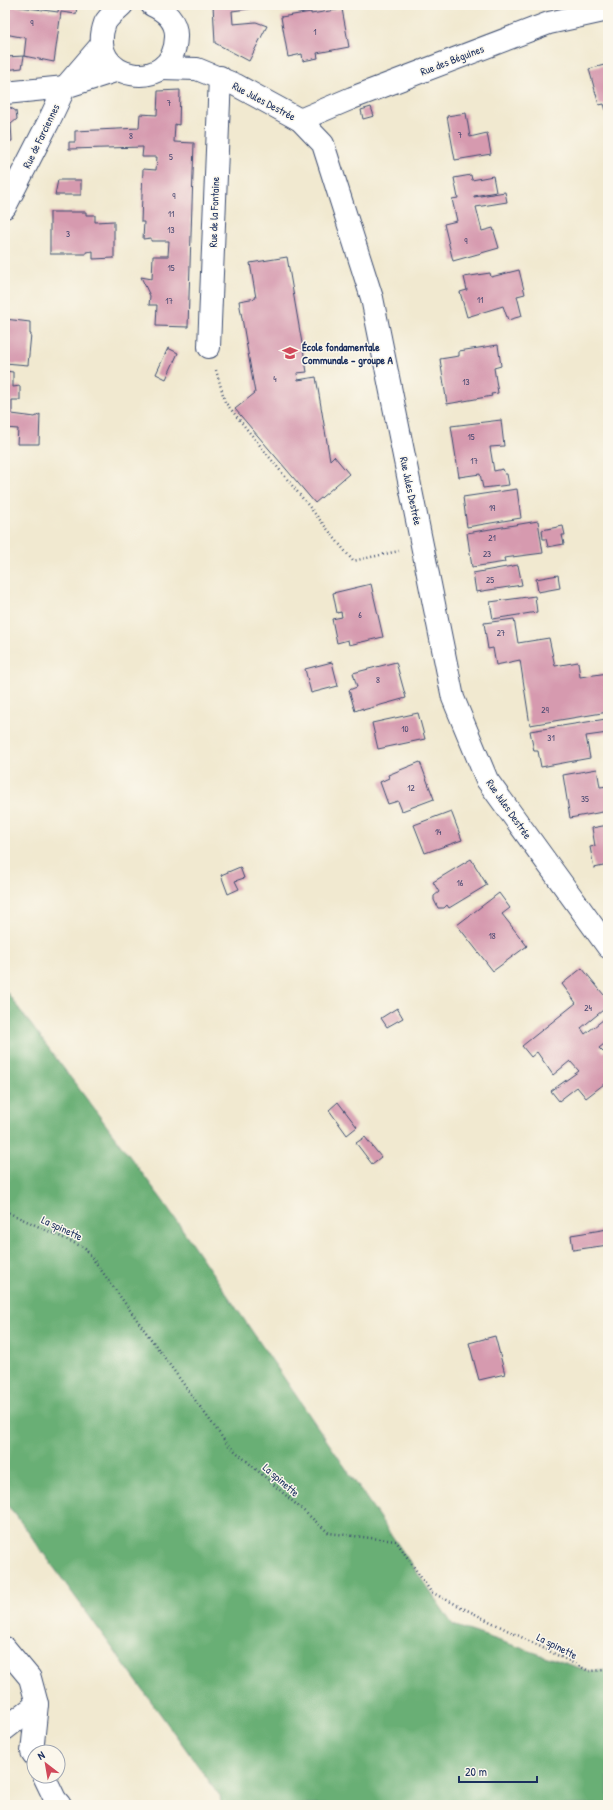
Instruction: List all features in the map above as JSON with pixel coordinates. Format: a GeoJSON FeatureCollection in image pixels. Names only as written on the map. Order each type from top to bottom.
{"type":"FeatureCollection","features":[{"type":"Feature","properties":{"kind":"street"},"geometry":{"type":"LineString","coordinates":[[122,5],[105,22],[102,44],[107,58],[118,70],[133,76],[148,75],[162,68],[174,53],[176,35]]}},
{"type":"Feature","properties":{"kind":"street"},"geometry":{"type":"LineString","coordinates":[[159,7],[172,21],[176,35],[197,69]]}},
{"type":"Feature","properties":{"kind":"street","name":"Rue des Béguines"},"geometry":{"type":"LineString","coordinates":[[300,120],[352,98],[549,23],[608,10]]}},
{"type":"Feature","properties":{"kind":"street","name":"Rue de Farciennes"},"geometry":{"type":"LineString","coordinates":[[5,207],[65,87],[102,44]]}},
{"type":"Feature","properties":{"kind":"street","name":"Rue Jules Destrée"},"geometry":{"type":"LineString","coordinates":[[162,68],[197,69],[220,77],[300,120],[323,144],[372,298],[453,698],[487,780],[608,947]]}},
{"type":"Feature","properties":{"kind":"street"},"geometry":{"type":"LineString","coordinates":[[5,94],[65,87],[118,70]]}},
{"type":"Feature","properties":{"kind":"street","name":"Rue de la Fontaine"},"geometry":{"type":"LineString","coordinates":[[209,347],[220,77]]}},
{"type":"Feature","properties":{"kind":"street"},"geometry":{"type":"LineString","coordinates":[[5,1648],[30,1678],[37,1704],[33,1744]]}},
{"type":"Feature","properties":{"kind":"street"},"geometry":{"type":"LineString","coordinates":[[5,1729],[37,1704]]}},
{"type":"Feature","properties":{"kind":"street"},"geometry":{"type":"LineString","coordinates":[[48,1784],[60,1805]]}},
{"type":"Feature","properties":{"kind":"path"},"geometry":{"type":"LineString","coordinates":[[209,347],[225,402],[353,561],[422,546]]}},
{"type":"Feature","properties":{"kind":"path","name":"La spinette"},"geometry":{"type":"LineString","coordinates":[[5,1211],[85,1248],[227,1444],[329,1532],[396,1541],[431,1592],[589,1671],[608,1670]]}},
{"type":"Feature","properties":{"kind":"green space"},"geometry":{"type":"Polygon","coordinates":[[[5,990],[163,1201],[453,1625],[589,1671],[608,1670],[608,1805],[221,1805],[220,1796],[15,1514],[5,1503],[5,990]]]}},
{"type":"Feature","properties":{"kind":"building"},"geometry":{"type":"Polygon","coordinates":[[[5,5],[58,12],[59,5],[77,5],[76,14],[61,12],[54,62],[24,56],[26,38],[5,34],[5,5]]]}},
{"type":"Feature","properties":{"kind":"building"},"geometry":{"type":"Polygon","coordinates":[[[213,5],[263,5],[263,7],[232,11],[233,24],[256,22],[267,26],[249,61],[215,43],[213,5]]]}},
{"type":"Feature","properties":{"kind":"building"},"geometry":{"type":"Polygon","coordinates":[[[342,9],[349,47],[317,53],[318,58],[303,61],[302,54],[288,57],[281,17],[342,9]]]}},
{"type":"Feature","properties":{"kind":"building"},"geometry":{"type":"Polygon","coordinates":[[[24,56],[22,68],[5,70],[5,57],[24,56]]]}},
{"type":"Feature","properties":{"kind":"building"},"geometry":{"type":"Polygon","coordinates":[[[608,64],[608,117],[604,104],[599,105],[589,69],[608,64]]]}},
{"type":"Feature","properties":{"kind":"building"},"geometry":{"type":"Polygon","coordinates":[[[180,90],[179,125],[175,124],[174,142],[194,143],[188,327],[156,326],[157,305],[149,305],[150,296],[141,277],[152,279],[153,256],[168,256],[169,241],[151,241],[151,238],[143,239],[144,222],[141,222],[143,169],[156,170],[157,157],[142,157],[143,147],[69,149],[69,142],[75,142],[75,131],[139,128],[140,114],[157,115],[158,91],[180,90]]]}},
{"type":"Feature","properties":{"kind":"building"},"geometry":{"type":"Polygon","coordinates":[[[5,107],[9,107],[16,111],[17,119],[11,124],[12,141],[5,142],[5,107]]]}},
{"type":"Feature","properties":{"kind":"building"},"geometry":{"type":"Polygon","coordinates":[[[371,107],[374,116],[363,119],[361,110],[371,107]]]}},
{"type":"Feature","properties":{"kind":"building"},"geometry":{"type":"Polygon","coordinates":[[[466,113],[470,137],[487,133],[491,154],[455,160],[447,116],[466,113]]]}},
{"type":"Feature","properties":{"kind":"building"},"geometry":{"type":"Polygon","coordinates":[[[471,175],[472,180],[493,176],[496,192],[474,197],[505,192],[507,202],[476,207],[482,231],[493,228],[499,248],[453,261],[444,224],[457,221],[452,199],[458,198],[454,178],[471,175]]]}},
{"type":"Feature","properties":{"kind":"building"},"geometry":{"type":"Polygon","coordinates":[[[58,180],[81,180],[81,195],[55,195],[58,180]]]}},
{"type":"Feature","properties":{"kind":"building"},"geometry":{"type":"Polygon","coordinates":[[[50,212],[86,212],[86,215],[95,215],[95,222],[114,221],[114,258],[93,259],[93,251],[86,252],[86,254],[50,254],[50,212]]]}},
{"type":"Feature","properties":{"kind":"building"},"geometry":{"type":"Polygon","coordinates":[[[287,257],[307,372],[297,373],[298,380],[316,377],[330,460],[334,456],[349,474],[315,503],[235,409],[255,393],[239,301],[256,298],[250,263],[287,257]]]}},
{"type":"Feature","properties":{"kind":"building"},"geometry":{"type":"Polygon","coordinates":[[[519,270],[525,294],[517,296],[522,316],[508,320],[503,306],[467,317],[460,292],[467,290],[464,277],[490,273],[491,277],[519,270]]]}},
{"type":"Feature","properties":{"kind":"building"},"geometry":{"type":"Polygon","coordinates":[[[5,319],[30,322],[31,334],[28,365],[5,363],[5,319]]]}},
{"type":"Feature","properties":{"kind":"building"},"geometry":{"type":"Polygon","coordinates":[[[498,345],[501,366],[494,368],[498,393],[491,394],[492,396],[447,404],[440,359],[459,356],[459,351],[498,345]]]}},
{"type":"Feature","properties":{"kind":"building"},"geometry":{"type":"Polygon","coordinates":[[[168,348],[178,353],[166,379],[156,374],[168,348]]]}},
{"type":"Feature","properties":{"kind":"building"},"geometry":{"type":"Polygon","coordinates":[[[5,371],[13,372],[13,387],[20,386],[20,400],[12,400],[12,414],[35,417],[40,414],[39,444],[17,444],[18,429],[5,428],[5,371]]]}},
{"type":"Feature","properties":{"kind":"building"},"geometry":{"type":"Polygon","coordinates":[[[501,420],[504,446],[490,447],[494,471],[503,469],[505,474],[507,474],[509,485],[483,488],[480,474],[459,477],[451,426],[501,420]]]}},
{"type":"Feature","properties":{"kind":"building"},"geometry":{"type":"Polygon","coordinates":[[[517,489],[521,518],[467,527],[463,497],[517,489]]]}},
{"type":"Feature","properties":{"kind":"building"},"geometry":{"type":"Polygon","coordinates":[[[538,521],[543,553],[504,558],[505,562],[472,567],[467,533],[538,521]]]}},
{"type":"Feature","properties":{"kind":"building"},"geometry":{"type":"Polygon","coordinates":[[[563,526],[565,535],[562,535],[564,544],[548,547],[546,539],[543,539],[542,530],[563,526]]]}},
{"type":"Feature","properties":{"kind":"building"},"geometry":{"type":"Polygon","coordinates":[[[518,565],[522,585],[476,592],[473,573],[518,565]]]}},
{"type":"Feature","properties":{"kind":"building"},"geometry":{"type":"Polygon","coordinates":[[[558,575],[560,588],[538,592],[536,579],[558,575]]]}},
{"type":"Feature","properties":{"kind":"building"},"geometry":{"type":"Polygon","coordinates":[[[371,584],[383,637],[349,645],[348,640],[337,643],[332,619],[342,617],[341,612],[337,613],[333,593],[371,584]]]}},
{"type":"Feature","properties":{"kind":"building"},"geometry":{"type":"Polygon","coordinates":[[[535,596],[537,612],[493,619],[490,602],[535,596]]]}},
{"type":"Feature","properties":{"kind":"building"},"geometry":{"type":"Polygon","coordinates":[[[514,619],[518,643],[549,638],[555,666],[578,662],[580,677],[608,673],[608,712],[530,725],[520,660],[496,665],[493,648],[488,649],[484,623],[514,619]]]}},
{"type":"Feature","properties":{"kind":"building"},"geometry":{"type":"Polygon","coordinates":[[[332,662],[338,686],[311,693],[305,669],[332,662]]]}},
{"type":"Feature","properties":{"kind":"building"},"geometry":{"type":"Polygon","coordinates":[[[396,662],[406,698],[355,711],[349,690],[357,687],[353,673],[396,662]]]}},
{"type":"Feature","properties":{"kind":"building"},"geometry":{"type":"Polygon","coordinates":[[[418,713],[425,739],[378,749],[372,723],[418,713]]]}},
{"type":"Feature","properties":{"kind":"building"},"geometry":{"type":"Polygon","coordinates":[[[606,719],[608,724],[608,733],[586,736],[590,758],[541,767],[538,751],[534,751],[530,731],[606,719]]]}},
{"type":"Feature","properties":{"kind":"building"},"geometry":{"type":"Polygon","coordinates":[[[420,762],[434,799],[402,811],[398,801],[388,804],[380,782],[389,778],[388,775],[420,762]]]}},
{"type":"Feature","properties":{"kind":"building"},"geometry":{"type":"Polygon","coordinates":[[[597,769],[600,787],[608,786],[608,811],[570,818],[563,775],[597,769]]]}},
{"type":"Feature","properties":{"kind":"building"},"geometry":{"type":"Polygon","coordinates":[[[451,811],[462,840],[425,853],[414,825],[451,811]]]}},
{"type":"Feature","properties":{"kind":"building"},"geometry":{"type":"Polygon","coordinates":[[[608,825],[608,865],[594,868],[590,847],[595,846],[592,828],[608,825]]]}},
{"type":"Feature","properties":{"kind":"building"},"geometry":{"type":"Polygon","coordinates":[[[471,859],[487,885],[449,908],[447,905],[444,908],[438,908],[434,900],[434,896],[439,892],[433,882],[471,859]]]}},
{"type":"Feature","properties":{"kind":"building"},"geometry":{"type":"Polygon","coordinates":[[[240,867],[244,878],[235,881],[239,889],[228,894],[221,875],[240,867]]]}},
{"type":"Feature","properties":{"kind":"building"},"geometry":{"type":"Polygon","coordinates":[[[499,893],[510,908],[502,914],[527,946],[493,971],[457,925],[499,893]]]}},
{"type":"Feature","properties":{"kind":"building"},"geometry":{"type":"Polygon","coordinates":[[[582,968],[608,1000],[608,1006],[581,1028],[585,1034],[608,1016],[608,1041],[599,1048],[603,1052],[608,1048],[608,1081],[586,1098],[577,1087],[559,1101],[551,1091],[579,1071],[570,1061],[553,1075],[537,1052],[531,1057],[522,1046],[576,1003],[562,984],[582,968]]]}},
{"type":"Feature","properties":{"kind":"building"},"geometry":{"type":"Polygon","coordinates":[[[397,1008],[403,1018],[387,1027],[381,1018],[397,1008]]]}},
{"type":"Feature","properties":{"kind":"building"},"geometry":{"type":"Polygon","coordinates":[[[338,1102],[357,1127],[347,1135],[329,1110],[338,1102]]]}},
{"type":"Feature","properties":{"kind":"building"},"geometry":{"type":"Polygon","coordinates":[[[365,1137],[381,1157],[372,1164],[356,1143],[365,1137]]]}},
{"type":"Feature","properties":{"kind":"building"},"geometry":{"type":"Polygon","coordinates":[[[608,1229],[608,1245],[573,1250],[571,1235],[608,1229]]]}},
{"type":"Feature","properties":{"kind":"building"},"geometry":{"type":"Polygon","coordinates":[[[495,1336],[505,1374],[479,1380],[469,1343],[495,1336]]]}},
{"type":"Feature","properties":{"kind":"place","name":"École fondamentale Communale - groupe A"},"geometry":{"type":"Point","coordinates":[290,353]}}]}
